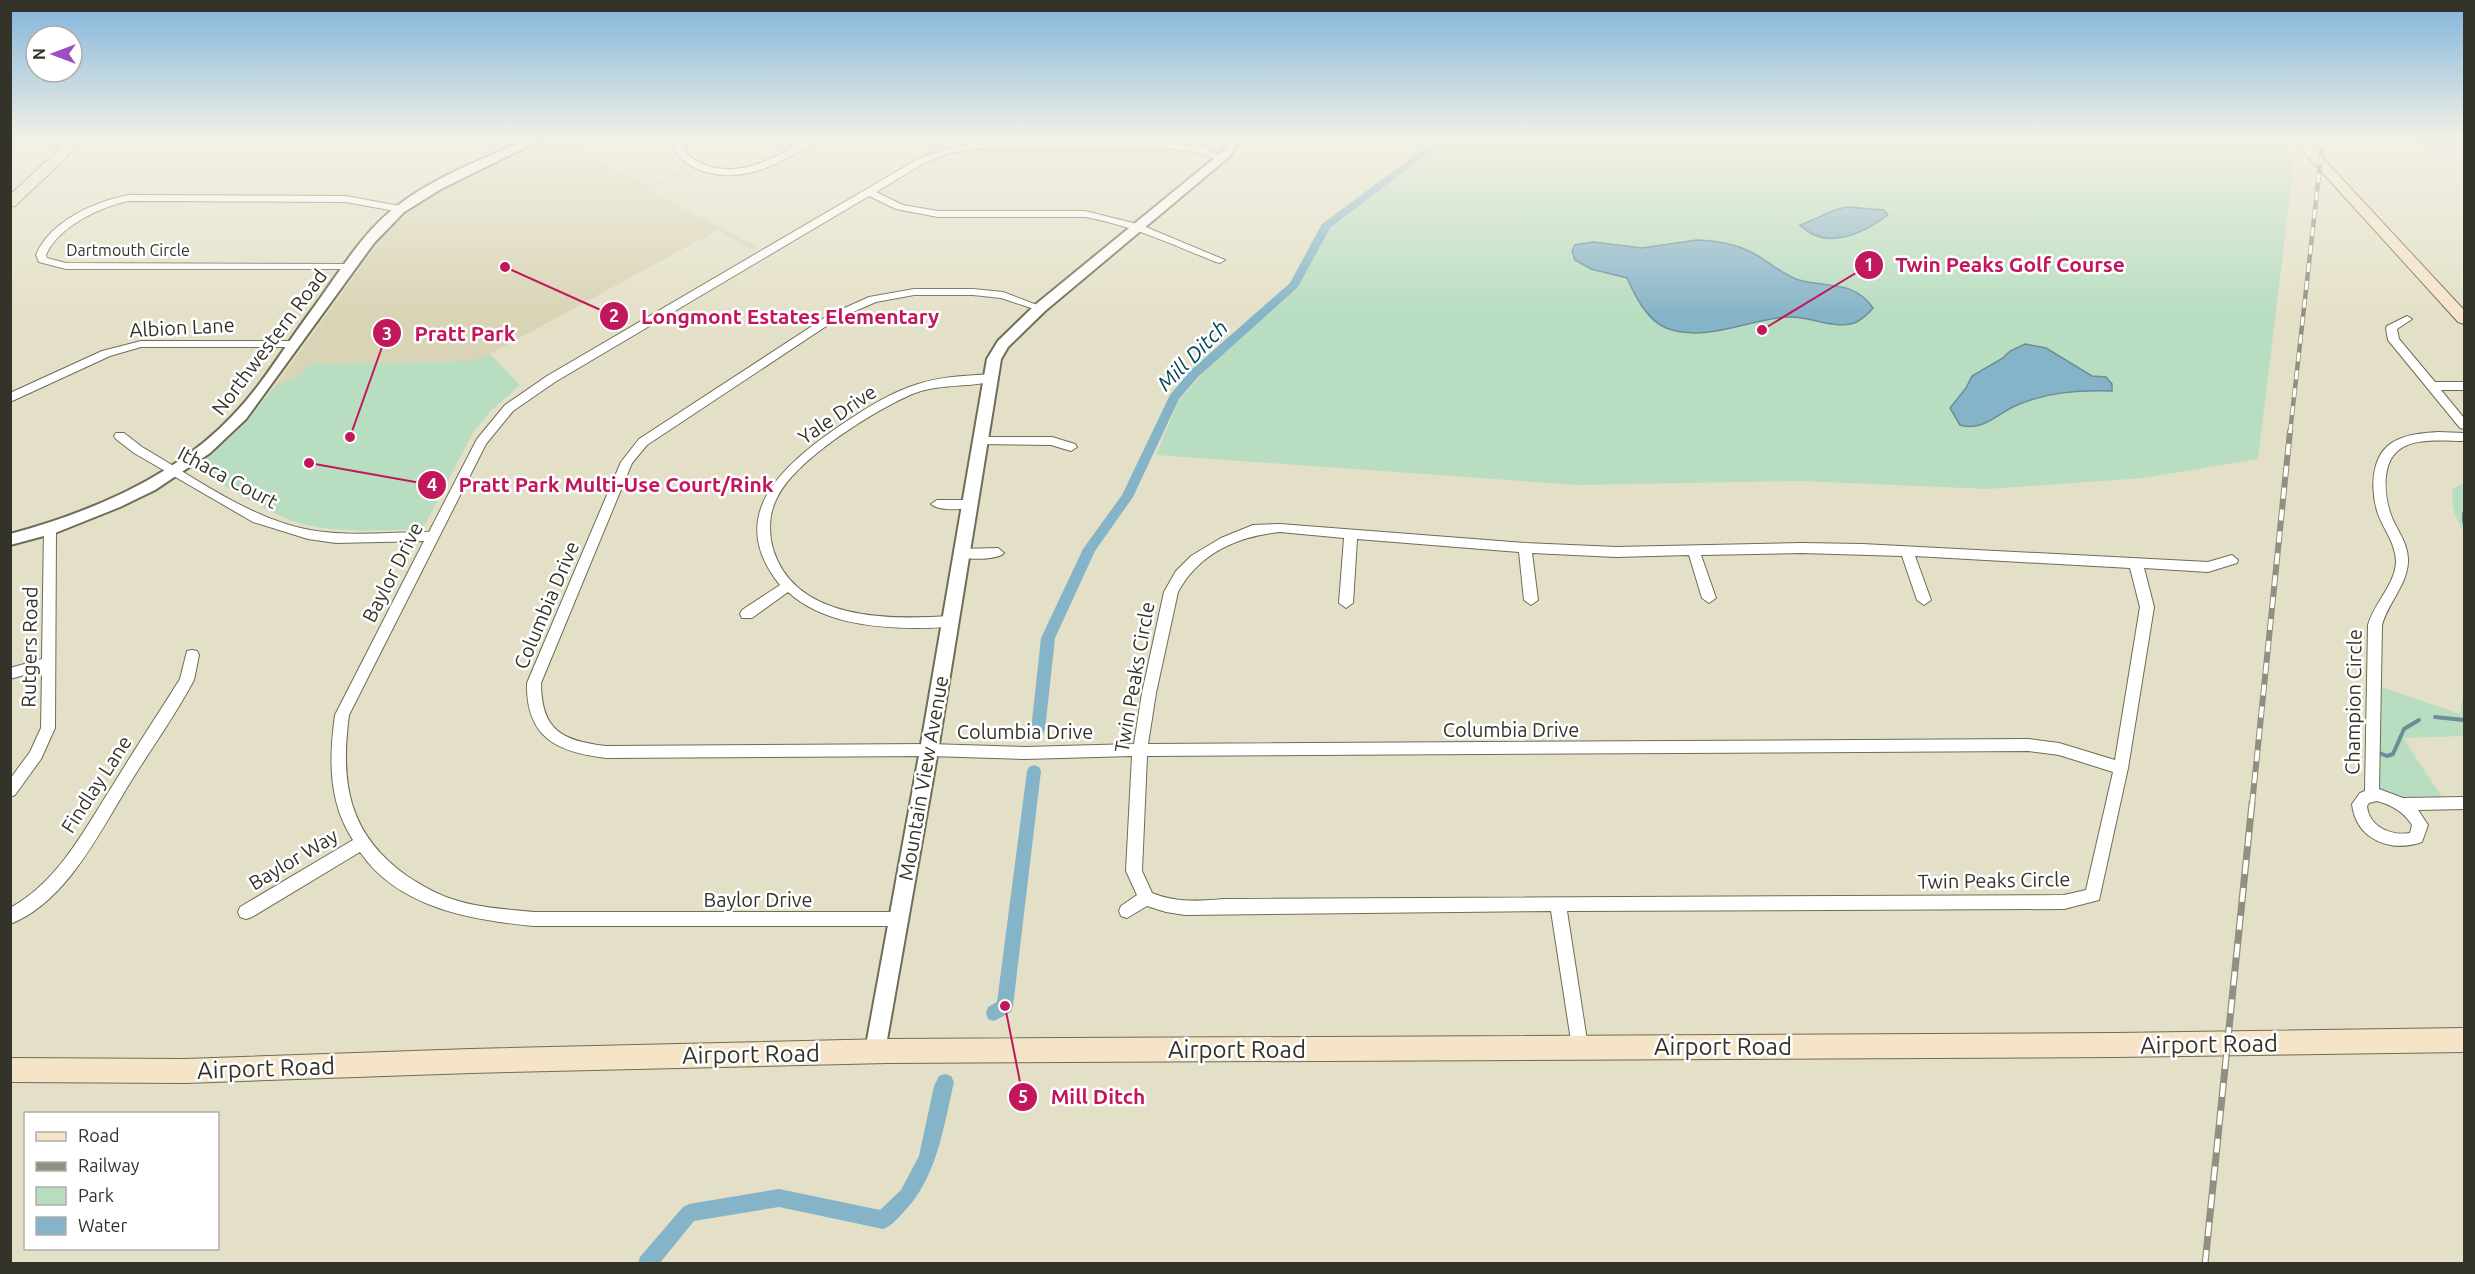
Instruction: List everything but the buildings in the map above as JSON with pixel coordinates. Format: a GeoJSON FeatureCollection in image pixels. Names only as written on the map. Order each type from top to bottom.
{"type":"FeatureCollection","features":[{"type":"Feature","properties":{"kind":"main road"},"geometry":{"type":"LineString","coordinates":[[2351,197],[2464,319]]}},
{"type":"Feature","properties":{"kind":"main road","name":"Airport Road"},"geometry":{"type":"LineString","coordinates":[[10,1070],[262,1069],[471,1060],[875,1052],[2104,1045],[2464,1040]]}},
{"type":"Feature","properties":{"kind":"street","name":"Northwestern Road"},"geometry":{"type":"LineString","coordinates":[[10,540],[50,529],[115,503],[174,471],[205,450],[241,416],[379,229],[400,209],[419,197]]}},
{"type":"Feature","properties":{"kind":"street","name":"Baylor Drive"},"geometry":{"type":"LineString","coordinates":[[859,197],[551,379],[509,408],[493,424],[481,442],[342,715],[336,744],[337,783],[346,814],[362,843],[386,868],[416,891],[444,904],[493,915],[533,919],[898,919]]}},
{"type":"Feature","properties":{"kind":"street"},"geometry":{"type":"LineString","coordinates":[[880,197],[900,207],[938,214],[1085,214],[1129,222],[1220,260]]}},
{"type":"Feature","properties":{"kind":"street","name":"Mountain View Avenue"},"geometry":{"type":"LineString","coordinates":[[875,1052],[929,750],[994,359],[1003,344],[1040,308],[1174,197]]}},
{"type":"Feature","properties":{"kind":"street","name":"Dartmouth Circle"},"geometry":{"type":"LineString","coordinates":[[350,266],[66,266],[52,264],[43,260],[41,255],[44,248],[78,215],[98,205],[128,198],[346,199],[400,209]]}},
{"type":"Feature","properties":{"kind":"street","name":"Columbia Drive"},"geometry":{"type":"LineString","coordinates":[[1040,308],[1004,296],[973,292],[914,292],[873,299],[833,317],[654,433],[635,450],[627,462],[534,683],[532,699],[535,713],[542,726],[561,741],[586,750],[929,750],[1025,753],[1140,750],[2028,745],[2059,749],[2121,768]]}},
{"type":"Feature","properties":{"kind":"street"},"geometry":{"type":"LineString","coordinates":[[2407,319],[2391,328],[2392,336],[2464,425]]}},
{"type":"Feature","properties":{"kind":"street","name":"Albion Lane"},"geometry":{"type":"LineString","coordinates":[[10,398],[106,353],[141,344],[293,344]]}},
{"type":"Feature","properties":{"kind":"street","name":"Yale Drive"},"geometry":{"type":"LineString","coordinates":[[950,621],[898,623],[858,619],[808,600],[788,586],[774,568],[767,552],[763,525],[767,506],[777,486],[789,472],[823,445],[903,393],[945,381],[991,378]]}},
{"type":"Feature","properties":{"kind":"street"},"geometry":{"type":"LineString","coordinates":[[2432,386],[2464,386]]}},
{"type":"Feature","properties":{"kind":"street","name":"Ithaca Court"},"geometry":{"type":"LineString","coordinates":[[120,436],[138,450],[257,519],[308,534],[336,538],[433,536]]}},
{"type":"Feature","properties":{"kind":"street","name":"Champion Circle"},"geometry":{"type":"LineString","coordinates":[[2372,795],[2375,625],[2379,608],[2398,581],[2402,565],[2400,549],[2380,499],[2382,463],[2391,448],[2406,440],[2464,436]]}},
{"type":"Feature","properties":{"kind":"street"},"geometry":{"type":"LineString","coordinates":[[981,441],[1052,441],[1071,447]]}},
{"type":"Feature","properties":{"kind":"street"},"geometry":{"type":"LineString","coordinates":[[938,504],[969,504]]}},
{"type":"Feature","properties":{"kind":"street","name":"Twin Peaks Circle"},"geometry":{"type":"LineString","coordinates":[[2136,564],[2147,607],[2121,768],[2093,895],[2088,897],[2064,902],[1225,906],[1186,909],[1165,906],[1146,898],[1134,871],[1140,750],[1171,592],[1181,574],[1196,559],[1225,541],[1252,530],[1280,528],[1525,548],[1694,552],[1802,548],[2060,558],[2208,567],[2232,560]]}},
{"type":"Feature","properties":{"kind":"street","name":"Rutgers Road"},"geometry":{"type":"LineString","coordinates":[[10,790],[36,755],[48,728],[50,529]]}},
{"type":"Feature","properties":{"kind":"street"},"geometry":{"type":"LineString","coordinates":[[1347,603],[1351,533]]}},
{"type":"Feature","properties":{"kind":"street"},"geometry":{"type":"LineString","coordinates":[[1525,548],[1531,600]]}},
{"type":"Feature","properties":{"kind":"street"},"geometry":{"type":"LineString","coordinates":[[1694,552],[1709,598]]}},
{"type":"Feature","properties":{"kind":"street"},"geometry":{"type":"LineString","coordinates":[[1907,552],[1924,600]]}},
{"type":"Feature","properties":{"kind":"street"},"geometry":{"type":"LineString","coordinates":[[961,554],[998,553]]}},
{"type":"Feature","properties":{"kind":"street"},"geometry":{"type":"LineString","coordinates":[[747,614],[788,586]]}},
{"type":"Feature","properties":{"kind":"street","name":"Findlay Lane"},"geometry":{"type":"LineString","coordinates":[[10,917],[22,912],[53,886],[90,835],[187,680],[192,655]]}},
{"type":"Feature","properties":{"kind":"street"},"geometry":{"type":"LineString","coordinates":[[10,674],[49,662]]}},
{"type":"Feature","properties":{"kind":"street"},"geometry":{"type":"LineString","coordinates":[[2372,795],[2386,797],[2401,804],[2413,814],[2420,825],[2418,835],[2410,840],[2387,837],[2365,821],[2360,814],[2359,804],[2365,797],[2372,795]]}},
{"type":"Feature","properties":{"kind":"street"},"geometry":{"type":"LineString","coordinates":[[2401,804],[2464,803]]}},
{"type":"Feature","properties":{"kind":"street","name":"Baylor Way"},"geometry":{"type":"LineString","coordinates":[[246,912],[362,843]]}},
{"type":"Feature","properties":{"kind":"street"},"geometry":{"type":"LineString","coordinates":[[1127,911],[1146,898]]}},
{"type":"Feature","properties":{"kind":"street"},"geometry":{"type":"LineString","coordinates":[[1558,906],[1580,1047]]}},
{"type":"Feature","properties":{"kind":"shaded area"},"geometry":{"type":"Polygon","coordinates":[[[430,197],[663,197],[759,248],[753,250],[718,230],[490,354],[471,361],[310,364],[299,375],[275,386],[386,232],[410,211],[430,197]]]}},
{"type":"Feature","properties":{"kind":"green space"},"geometry":{"type":"Polygon","coordinates":[[[1370,197],[2290,197],[2258,459],[2143,478],[1988,489],[1800,481],[1577,485],[1156,455],[1178,402],[1204,372],[1298,287],[1330,227],[1370,197]]]}},
{"type":"Feature","properties":{"kind":"green space"},"geometry":{"type":"Polygon","coordinates":[[[490,354],[520,385],[491,411],[474,431],[422,530],[341,530],[293,521],[243,497],[196,469],[197,464],[247,421],[275,386],[299,375],[310,364],[471,361],[490,354]]]}},
{"type":"Feature","properties":{"kind":"green space"},"geometry":{"type":"Polygon","coordinates":[[[2464,483],[2464,533],[2454,512],[2452,495],[2453,489],[2464,483]]]}},
{"type":"Feature","properties":{"kind":"green space"},"geometry":{"type":"Polygon","coordinates":[[[2373,684],[2460,714],[2464,691],[2464,736],[2403,738],[2446,803],[2401,804],[2377,795],[2373,684]]]}},
{"type":"Feature","properties":{"kind":"water"},"geometry":{"type":"Polygon","coordinates":[[[1847,207],[1884,210],[1888,215],[1856,234],[1833,239],[1810,233],[1800,225],[1835,210],[1847,207]]]}},
{"type":"Feature","properties":{"kind":"water"},"geometry":{"type":"Polygon","coordinates":[[[1697,240],[1738,246],[1799,280],[1849,289],[1866,299],[1873,308],[1857,322],[1843,325],[1788,317],[1712,332],[1681,332],[1666,328],[1647,313],[1627,278],[1591,269],[1575,260],[1572,251],[1575,245],[1593,242],[1642,248],[1697,240]]]}},
{"type":"Feature","properties":{"kind":"water"},"geometry":{"type":"Polygon","coordinates":[[[2025,344],[2046,348],[2092,376],[2106,377],[2112,384],[2112,391],[2051,395],[2015,406],[1982,424],[1968,427],[1960,425],[1950,408],[1966,388],[1972,376],[2025,344]]]}},
{"type":"Feature","properties":{"kind":"waterway","name":"Mill Ditch"},"geometry":{"type":"LineString","coordinates":[[1038,730],[1048,638],[1089,549],[1127,497],[1174,398],[1194,374],[1294,285],[1326,226],[1364,197]]}},
{"type":"Feature","properties":{"kind":"waterway"},"geometry":{"type":"LineString","coordinates":[[2464,513],[2464,522]]}},
{"type":"Feature","properties":{"kind":"waterway"},"geometry":{"type":"LineString","coordinates":[[2435,717],[2464,720]]}},
{"type":"Feature","properties":{"kind":"waterway"},"geometry":{"type":"LineString","coordinates":[[2377,752],[2387,756],[2393,754],[2404,729],[2419,720]]}},
{"type":"Feature","properties":{"kind":"waterway","name":"Mill Ditch"},"geometry":{"type":"LineString","coordinates":[[994,1013],[1005,1006],[1034,771]]}},
{"type":"Feature","properties":{"kind":"waterway","name":"Mill Ditch"},"geometry":{"type":"LineString","coordinates":[[647,1264],[689,1213],[779,1198],[883,1220],[907,1196],[927,1159],[945,1082],[943,1086]]}},
{"type":"Feature","properties":{"kind":"railway"},"geometry":{"type":"LineString","coordinates":[[2290,433],[2316,197]]}},
{"type":"Feature","properties":{"kind":"railway"},"geometry":{"type":"LineString","coordinates":[[2252,805],[2290,431]]}},
{"type":"Feature","properties":{"kind":"railway"},"geometry":{"type":"LineString","coordinates":[[2205,1264],[2252,803]]}},
{"type":"Feature","properties":{"kind":"place","name":"Longmont Estates Elementary"},"geometry":{"type":"Point","coordinates":[505,267]}},
{"type":"Feature","properties":{"kind":"place","name":"Twin Peaks Golf Course"},"geometry":{"type":"Point","coordinates":[1762,330]}},
{"type":"Feature","properties":{"kind":"place","name":"Pratt Park"},"geometry":{"type":"Point","coordinates":[350,437]}},
{"type":"Feature","properties":{"kind":"place","name":"Pratt Park Multi-Use Court/Rink"},"geometry":{"type":"Point","coordinates":[309,463]}},
{"type":"Feature","properties":{"kind":"place","name":"Mill Ditch"},"geometry":{"type":"Point","coordinates":[1005,1006]}}]}
